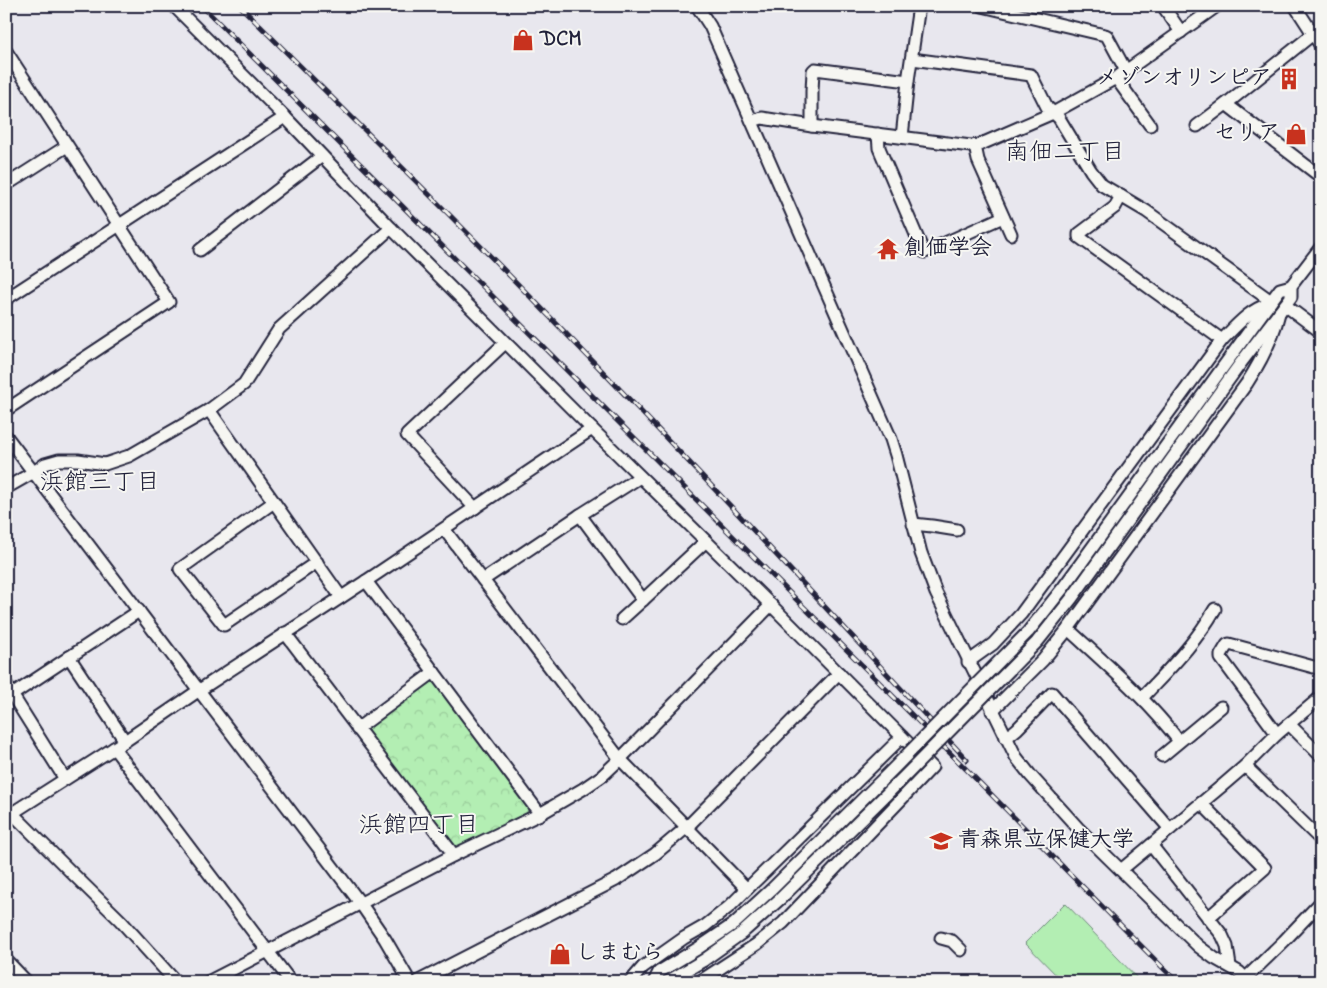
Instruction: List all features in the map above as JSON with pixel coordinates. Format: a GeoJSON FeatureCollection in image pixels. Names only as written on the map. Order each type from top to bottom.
{"type":"FeatureCollection","features":[{"type":"Feature","properties":{"kind":"street"},"geometry":{"type":"LineString","coordinates":[[174,6],[505,343],[840,673],[932,767],[782,922],[757,944],[697,982],[687,971]]}},
{"type":"Feature","properties":{"kind":"street"},"geometry":{"type":"LineString","coordinates":[[902,137],[919,6]]}},
{"type":"Feature","properties":{"kind":"street"},"geometry":{"type":"LineString","coordinates":[[982,6],[1107,36],[1121,74],[1150,125]]}},
{"type":"Feature","properties":{"kind":"street"},"geometry":{"type":"LineString","coordinates":[[1163,6],[1181,32]]}},
{"type":"Feature","properties":{"kind":"street"},"geometry":{"type":"LineString","coordinates":[[752,121],[762,118],[975,146],[1054,113],[1121,74],[1217,6]]}},
{"type":"Feature","properties":{"kind":"street"},"geometry":{"type":"LineString","coordinates":[[1295,6],[1321,46]]}},
{"type":"Feature","properties":{"kind":"street"},"geometry":{"type":"LineString","coordinates":[[699,9],[710,26],[891,439],[930,581],[1016,757],[1078,828],[1198,946],[1214,958],[1239,972],[1247,980],[1321,902]]}},
{"type":"Feature","properties":{"kind":"street"},"geometry":{"type":"LineString","coordinates":[[1197,126],[1313,34]]}},
{"type":"Feature","properties":{"kind":"street"},"geometry":{"type":"LineString","coordinates":[[6,51],[169,302],[6,410]]}},
{"type":"Feature","properties":{"kind":"street"},"geometry":{"type":"LineString","coordinates":[[912,59],[1030,75],[1047,107],[1059,118],[1098,181],[1108,190],[1146,211],[1270,303]]}},
{"type":"Feature","properties":{"kind":"street"},"geometry":{"type":"LineString","coordinates":[[812,126],[813,71],[815,69],[908,81]]}},
{"type":"Feature","properties":{"kind":"street"},"geometry":{"type":"LineString","coordinates":[[1226,104],[1321,177]]}},
{"type":"Feature","properties":{"kind":"street"},"geometry":{"type":"LineString","coordinates":[[6,298],[285,117]]}},
{"type":"Feature","properties":{"kind":"street"},"geometry":{"type":"LineString","coordinates":[[878,134],[879,148],[923,251],[925,252],[1003,218]]}},
{"type":"Feature","properties":{"kind":"street"},"geometry":{"type":"LineString","coordinates":[[6,185],[67,146]]}},
{"type":"Feature","properties":{"kind":"street"},"geometry":{"type":"LineString","coordinates":[[975,146],[978,160],[1011,234]]}},
{"type":"Feature","properties":{"kind":"street"},"geometry":{"type":"LineString","coordinates":[[200,250],[322,156]]}},
{"type":"Feature","properties":{"kind":"street"},"geometry":{"type":"LineString","coordinates":[[1121,196],[1115,206],[1079,234],[1079,237],[1222,340]]}},
{"type":"Feature","properties":{"kind":"street"},"geometry":{"type":"LineString","coordinates":[[6,488],[45,464],[60,460],[78,460],[105,464],[129,456],[209,410],[244,384],[279,329],[391,228]]}},
{"type":"Feature","properties":{"kind":"street"},"geometry":{"type":"LineString","coordinates":[[667,982],[704,960],[742,933],[780,899],[1037,642],[1072,598],[1240,364],[1291,297],[1292,286],[1321,247]]}},
{"type":"Feature","properties":{"kind":"street"},"geometry":{"type":"LineString","coordinates":[[654,982],[659,972],[698,949],[734,924],[772,889],[1028,632],[1063,588],[1280,289],[1292,286]]}},
{"type":"Feature","properties":{"kind":"street"},"geometry":{"type":"LineString","coordinates":[[968,662],[993,644],[1022,614],[1222,340],[1252,312],[1270,303]]}},
{"type":"Feature","properties":{"kind":"street"},"geometry":{"type":"LineString","coordinates":[[1282,309],[1321,332]]}},
{"type":"Feature","properties":{"kind":"street"},"geometry":{"type":"LineString","coordinates":[[992,711],[1043,660],[1068,629],[1247,383],[1271,341],[1282,309]]}},
{"type":"Feature","properties":{"kind":"street"},"geometry":{"type":"LineString","coordinates":[[476,508],[407,435],[505,343]]}},
{"type":"Feature","properties":{"kind":"street"},"geometry":{"type":"LineString","coordinates":[[209,410],[341,597]]}},
{"type":"Feature","properties":{"kind":"street"},"geometry":{"type":"LineString","coordinates":[[176,982],[120,920],[9,815],[125,741],[592,429]]}},
{"type":"Feature","properties":{"kind":"street"},"geometry":{"type":"LineString","coordinates":[[6,436],[361,904],[385,939],[410,982]]}},
{"type":"Feature","properties":{"kind":"street"},"geometry":{"type":"LineString","coordinates":[[483,580],[640,477]]}},
{"type":"Feature","properties":{"kind":"street"},"geometry":{"type":"LineString","coordinates":[[274,502],[180,569],[224,625],[317,562]]}},
{"type":"Feature","properties":{"kind":"street"},"geometry":{"type":"LineString","coordinates":[[580,515],[643,600]]}},
{"type":"Feature","properties":{"kind":"street"},"geometry":{"type":"LineString","coordinates":[[913,524],[957,530]]}},
{"type":"Feature","properties":{"kind":"street"},"geometry":{"type":"LineString","coordinates":[[444,529],[620,759],[748,888]]}},
{"type":"Feature","properties":{"kind":"street"},"geometry":{"type":"LineString","coordinates":[[622,619],[706,541]]}},
{"type":"Feature","properties":{"kind":"street"},"geometry":{"type":"LineString","coordinates":[[366,581],[540,814]]}},
{"type":"Feature","properties":{"kind":"street"},"geometry":{"type":"LineString","coordinates":[[208,982],[454,855],[540,814],[584,789],[602,776],[620,759],[771,605]]}},
{"type":"Feature","properties":{"kind":"street"},"geometry":{"type":"LineString","coordinates":[[1142,698],[1197,638],[1215,609]]}},
{"type":"Feature","properties":{"kind":"street"},"geometry":{"type":"LineString","coordinates":[[64,780],[9,690],[69,657],[138,611]]}},
{"type":"Feature","properties":{"kind":"street"},"geometry":{"type":"LineString","coordinates":[[1068,629],[1142,698],[1179,742]]}},
{"type":"Feature","properties":{"kind":"street"},"geometry":{"type":"LineString","coordinates":[[285,633],[454,855]]}},
{"type":"Feature","properties":{"kind":"street"},"geometry":{"type":"LineString","coordinates":[[1277,734],[1221,658],[1228,645],[1321,669]]}},
{"type":"Feature","properties":{"kind":"street"},"geometry":{"type":"LineString","coordinates":[[69,657],[125,741]]}},
{"type":"Feature","properties":{"kind":"street"},"geometry":{"type":"LineString","coordinates":[[357,729],[434,672]]}},
{"type":"Feature","properties":{"kind":"street"},"geometry":{"type":"LineString","coordinates":[[417,982],[616,880],[655,854],[687,827],[840,673]]}},
{"type":"Feature","properties":{"kind":"street"},"geometry":{"type":"LineString","coordinates":[[1006,738],[1052,693],[1170,829]]}},
{"type":"Feature","properties":{"kind":"street"},"geometry":{"type":"LineString","coordinates":[[1121,870],[1244,766],[1277,734],[1321,697]]}},
{"type":"Feature","properties":{"kind":"street"},"geometry":{"type":"LineString","coordinates":[[1162,756],[1221,707]]}},
{"type":"Feature","properties":{"kind":"street"},"geometry":{"type":"LineString","coordinates":[[1289,724],[1321,756]]}},
{"type":"Feature","properties":{"kind":"street"},"geometry":{"type":"LineString","coordinates":[[630,982],[642,967],[705,926],[730,906],[902,737]]}},
{"type":"Feature","properties":{"kind":"street"},"geometry":{"type":"LineString","coordinates":[[114,748],[291,982]]}},
{"type":"Feature","properties":{"kind":"street"},"geometry":{"type":"LineString","coordinates":[[1244,766],[1321,840]]}},
{"type":"Feature","properties":{"kind":"street"},"geometry":{"type":"LineString","coordinates":[[1201,803],[1265,868],[1208,918]]}},
{"type":"Feature","properties":{"kind":"street"},"geometry":{"type":"LineString","coordinates":[[1151,845],[1222,935],[1227,946],[1230,966]]}},
{"type":"Feature","properties":{"kind":"street"},"geometry":{"type":"LineString","coordinates":[[941,938],[952,941],[960,950]]}},
{"type":"Feature","properties":{"kind":"street"},"geometry":{"type":"LineString","coordinates":[[6,960],[27,982]]}},
{"type":"Feature","properties":{"kind":"green space"},"geometry":{"type":"Polygon","coordinates":[[[429,681],[434,681],[528,807],[527,813],[460,848],[454,845],[368,733],[369,726],[429,681]]]}},
{"type":"Feature","properties":{"kind":"green space"},"geometry":{"type":"Polygon","coordinates":[[[1065,903],[1141,982],[1063,982],[1025,943],[1065,903]]]}},
{"type":"Feature","properties":{"kind":"railway"},"geometry":{"type":"LineString","coordinates":[[202,6],[1177,982]]}},
{"type":"Feature","properties":{"kind":"railway"},"geometry":{"type":"LineString","coordinates":[[240,6],[602,371],[759,536],[967,760]]}},
{"type":"Feature","properties":{"kind":"place","name":"DCM"},"geometry":{"type":"Point","coordinates":[523,40]}},
{"type":"Feature","properties":{"kind":"place","name":"メゾンオリンピア"},"geometry":{"type":"Point","coordinates":[1289,79]}},
{"type":"Feature","properties":{"kind":"place","name":"セリア"},"geometry":{"type":"Point","coordinates":[1296,134]}},
{"type":"Feature","properties":{"kind":"place","name":"創価学会"},"geometry":{"type":"Point","coordinates":[888,249]}},
{"type":"Feature","properties":{"kind":"place","name":"青森県立保健大学"},"geometry":{"type":"Point","coordinates":[941,841]}},
{"type":"Feature","properties":{"kind":"place","name":"しまむら"},"geometry":{"type":"Point","coordinates":[560,954]}},
{"type":"Feature","properties":{"kind":"district","name":"南佃二丁目"},"geometry":{"type":"Point","coordinates":[1065,153]}},
{"type":"Feature","properties":{"kind":"district","name":"浜館三丁目"},"geometry":{"type":"Point","coordinates":[100,483]}},
{"type":"Feature","properties":{"kind":"district","name":"浜館四丁目"},"geometry":{"type":"Point","coordinates":[419,826]}}]}
